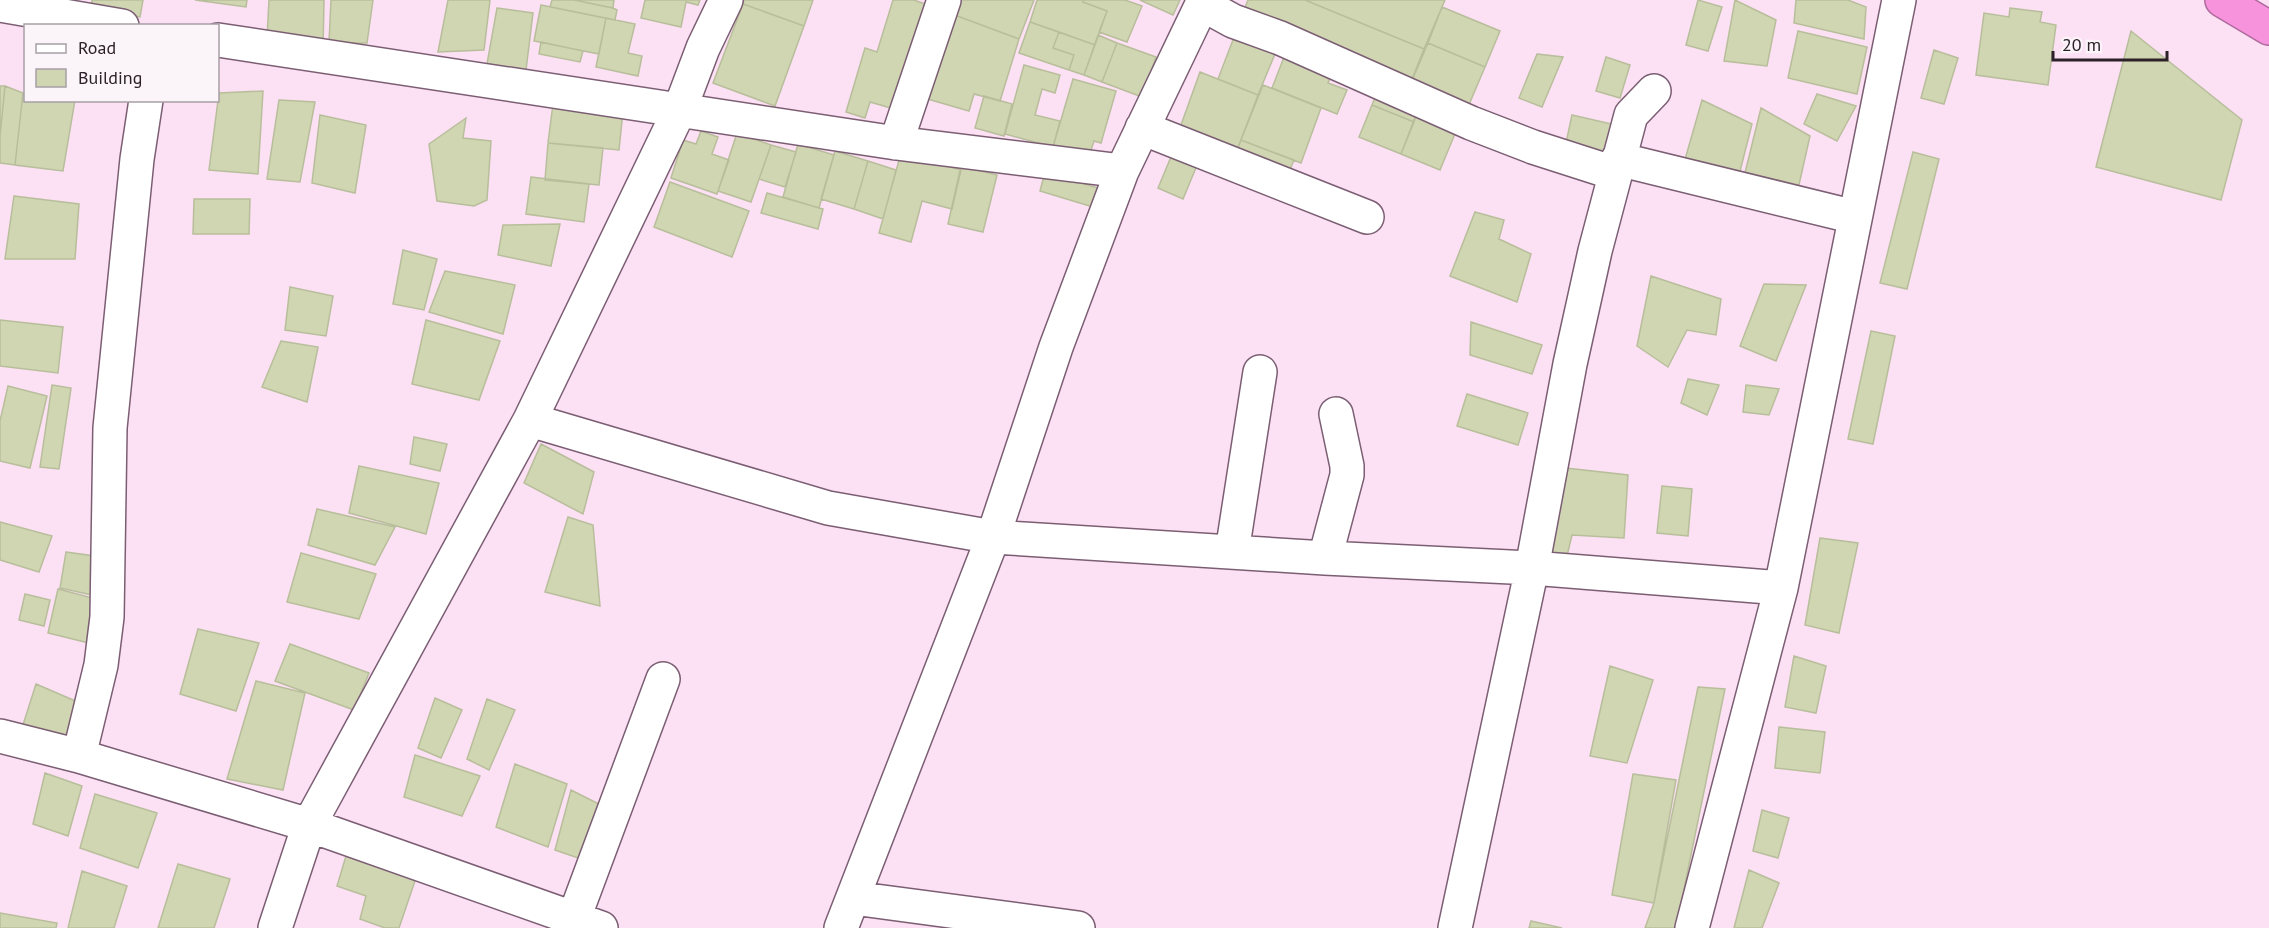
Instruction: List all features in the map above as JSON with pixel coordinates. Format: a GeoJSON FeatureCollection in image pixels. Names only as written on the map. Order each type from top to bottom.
{"type":"FeatureCollection","features":[{"type":"Feature","properties":{"kind":"highway"},"geometry":{"type":"LineString","coordinates":[[2222,0],[2269,28]]}},
{"type":"Feature","properties":{"kind":"street"},"geometry":{"type":"LineString","coordinates":[[275,928],[309,825],[530,420],[680,109],[703,48],[726,0]]}},
{"type":"Feature","properties":{"kind":"street"},"geometry":{"type":"LineString","coordinates":[[896,142],[944,0]]}},
{"type":"Feature","properties":{"kind":"street"},"geometry":{"type":"LineString","coordinates":[[1692,928],[1781,588],[1899,0]]}},
{"type":"Feature","properties":{"kind":"street"},"geometry":{"type":"LineString","coordinates":[[841,928],[993,537],[1056,347],[1122,171],[1203,2],[1233,21],[1280,38],[1471,123],[1533,147],[1855,217]]}},
{"type":"Feature","properties":{"kind":"street"},"geometry":{"type":"LineString","coordinates":[[0,5],[61,8],[115,24]]}},
{"type":"Feature","properties":{"kind":"street"},"geometry":{"type":"LineString","coordinates":[[219,40],[896,142],[1122,171]]}},
{"type":"Feature","properties":{"kind":"street"},"geometry":{"type":"LineString","coordinates":[[1455,928],[1532,568],[1570,364],[1616,166],[1631,115],[1654,91]]}},
{"type":"Feature","properties":{"kind":"street"},"geometry":{"type":"LineString","coordinates":[[79,756],[101,664],[107,617],[110,428],[137,159],[146,102]]}},
{"type":"Feature","properties":{"kind":"street"},"geometry":{"type":"LineString","coordinates":[[1142,128],[1367,217]]}},
{"type":"Feature","properties":{"kind":"street"},"geometry":{"type":"LineString","coordinates":[[1232,552],[1260,372]]}},
{"type":"Feature","properties":{"kind":"street"},"geometry":{"type":"LineString","coordinates":[[1325,558],[1347,475],[1336,414]]}},
{"type":"Feature","properties":{"kind":"street"},"geometry":{"type":"LineString","coordinates":[[530,420],[828,508],[993,537],[1325,558],[1532,568],[1781,588]]}},
{"type":"Feature","properties":{"kind":"street"},"geometry":{"type":"LineString","coordinates":[[2,742],[79,756],[309,825],[588,923],[663,679]]}},
{"type":"Feature","properties":{"kind":"street"},"geometry":{"type":"LineString","coordinates":[[853,898],[1078,928]]}},
{"type":"Feature","properties":{"kind":"building"},"geometry":{"type":"Polygon","coordinates":[[[92,0],[143,0],[140,17],[91,10],[92,0]]]}},
{"type":"Feature","properties":{"kind":"building"},"geometry":{"type":"Polygon","coordinates":[[[195,0],[247,0],[246,7],[195,0]]]}},
{"type":"Feature","properties":{"kind":"building"},"geometry":{"type":"Polygon","coordinates":[[[269,0],[324,0],[323,49],[267,38],[269,0]]]}},
{"type":"Feature","properties":{"kind":"building"},"geometry":{"type":"Polygon","coordinates":[[[331,0],[373,0],[367,43],[329,43],[331,0]]]}},
{"type":"Feature","properties":{"kind":"building"},"geometry":{"type":"Polygon","coordinates":[[[448,0],[490,0],[484,50],[438,52],[448,0]]]}},
{"type":"Feature","properties":{"kind":"building"},"geometry":{"type":"Polygon","coordinates":[[[552,0],[574,0],[613,8],[617,10],[615,20],[550,7],[552,0]]]}},
{"type":"Feature","properties":{"kind":"building"},"geometry":{"type":"Polygon","coordinates":[[[574,0],[614,0],[613,8],[574,0]]]}},
{"type":"Feature","properties":{"kind":"building"},"geometry":{"type":"Polygon","coordinates":[[[645,0],[700,0],[698,5],[686,2],[681,27],[641,18],[645,0]]]}},
{"type":"Feature","properties":{"kind":"building"},"geometry":{"type":"Polygon","coordinates":[[[744,0],[813,0],[804,26],[743,4],[744,0]]]}},
{"type":"Feature","properties":{"kind":"building"},"geometry":{"type":"Polygon","coordinates":[[[893,0],[914,0],[939,9],[908,113],[870,102],[865,118],[846,112],[865,48],[877,52],[893,0]]]}},
{"type":"Feature","properties":{"kind":"building"},"geometry":{"type":"Polygon","coordinates":[[[958,0],[1034,0],[1019,39],[952,14],[958,0]]]}},
{"type":"Feature","properties":{"kind":"building"},"geometry":{"type":"Polygon","coordinates":[[[1037,0],[1084,0],[1083,2],[1107,11],[1095,45],[1030,22],[1037,0]]]}},
{"type":"Feature","properties":{"kind":"building"},"geometry":{"type":"Polygon","coordinates":[[[1084,0],[1125,0],[1142,6],[1127,42],[1099,32],[1107,11],[1083,2],[1084,0]]]}},
{"type":"Feature","properties":{"kind":"building"},"geometry":{"type":"Polygon","coordinates":[[[1140,0],[1180,0],[1173,15],[1140,0]]]}},
{"type":"Feature","properties":{"kind":"building"},"geometry":{"type":"Polygon","coordinates":[[[1248,0],[1305,0],[1424,49],[1410,84],[1242,15],[1248,0]]]}},
{"type":"Feature","properties":{"kind":"building"},"geometry":{"type":"Polygon","coordinates":[[[1305,0],[1445,0],[1424,49],[1305,0]]]}},
{"type":"Feature","properties":{"kind":"building"},"geometry":{"type":"Polygon","coordinates":[[[1698,0],[1722,7],[1708,51],[1686,45],[1698,0]]]}},
{"type":"Feature","properties":{"kind":"building"},"geometry":{"type":"Polygon","coordinates":[[[1735,0],[1776,20],[1767,66],[1724,61],[1735,0]]]}},
{"type":"Feature","properties":{"kind":"building"},"geometry":{"type":"Polygon","coordinates":[[[1796,0],[1848,0],[1866,7],[1864,39],[1794,23],[1796,0]]]}},
{"type":"Feature","properties":{"kind":"building"},"geometry":{"type":"Polygon","coordinates":[[[743,4],[804,26],[775,106],[713,83],[743,4]]]}},
{"type":"Feature","properties":{"kind":"building"},"geometry":{"type":"Polygon","coordinates":[[[541,5],[606,18],[599,54],[534,41],[541,5]]]}},
{"type":"Feature","properties":{"kind":"building"},"geometry":{"type":"Polygon","coordinates":[[[1442,7],[1500,31],[1485,67],[1428,43],[1442,7]]]}},
{"type":"Feature","properties":{"kind":"building"},"geometry":{"type":"Polygon","coordinates":[[[497,8],[533,13],[526,70],[487,64],[497,8]]]}},
{"type":"Feature","properties":{"kind":"building"},"geometry":{"type":"Polygon","coordinates":[[[2010,8],[2042,12],[2040,22],[2056,25],[2048,85],[1976,75],[1984,13],[2009,17],[2010,8]]]}},
{"type":"Feature","properties":{"kind":"building"},"geometry":{"type":"Polygon","coordinates":[[[952,14],[1019,39],[1000,101],[974,94],[969,111],[924,98],[952,14]]]}},
{"type":"Feature","properties":{"kind":"building"},"geometry":{"type":"Polygon","coordinates":[[[606,18],[635,24],[628,53],[642,56],[638,76],[596,67],[606,18]]]}},
{"type":"Feature","properties":{"kind":"building"},"geometry":{"type":"Polygon","coordinates":[[[1030,22],[1059,32],[1053,48],[1074,55],[1069,70],[1019,53],[1030,22]]]}},
{"type":"Feature","properties":{"kind":"building"},"geometry":{"type":"Polygon","coordinates":[[[1798,31],[1867,47],[1857,94],[1788,78],[1798,31]]]}},
{"type":"Feature","properties":{"kind":"building"},"geometry":{"type":"Polygon","coordinates":[[[2131,31],[2242,120],[2221,200],[2096,167],[2131,31]]]}},
{"type":"Feature","properties":{"kind":"building"},"geometry":{"type":"Polygon","coordinates":[[[1059,32],[1095,45],[1084,75],[1069,70],[1074,55],[1053,48],[1059,32]]]}},
{"type":"Feature","properties":{"kind":"building"},"geometry":{"type":"Polygon","coordinates":[[[1236,32],[1277,49],[1258,95],[1218,79],[1236,32]]]}},
{"type":"Feature","properties":{"kind":"building"},"geometry":{"type":"Polygon","coordinates":[[[1098,35],[1117,43],[1102,82],[1084,75],[1098,35]]]}},
{"type":"Feature","properties":{"kind":"building"},"geometry":{"type":"Polygon","coordinates":[[[541,42],[583,51],[580,62],[539,54],[541,42]]]}},
{"type":"Feature","properties":{"kind":"building"},"geometry":{"type":"Polygon","coordinates":[[[1117,43],[1156,57],[1142,97],[1102,82],[1117,43]]]}},
{"type":"Feature","properties":{"kind":"building"},"geometry":{"type":"Polygon","coordinates":[[[1428,43],[1485,67],[1465,114],[1408,90],[1428,43]]]}},
{"type":"Feature","properties":{"kind":"building"},"geometry":{"type":"Polygon","coordinates":[[[1934,50],[1958,58],[1944,104],[1921,98],[1934,50]]]}},
{"type":"Feature","properties":{"kind":"building"},"geometry":{"type":"Polygon","coordinates":[[[1286,52],[1333,71],[1328,83],[1347,90],[1337,114],[1272,88],[1286,52]]]}},
{"type":"Feature","properties":{"kind":"building"},"geometry":{"type":"Polygon","coordinates":[[[1537,54],[1563,57],[1542,107],[1519,98],[1537,54]]]}},
{"type":"Feature","properties":{"kind":"building"},"geometry":{"type":"Polygon","coordinates":[[[1606,57],[1630,65],[1620,98],[1596,91],[1606,57]]]}},
{"type":"Feature","properties":{"kind":"building"},"geometry":{"type":"Polygon","coordinates":[[[1024,65],[1060,75],[1055,93],[1042,89],[1035,115],[1060,121],[1053,147],[1005,134],[1024,65]]]}},
{"type":"Feature","properties":{"kind":"building"},"geometry":{"type":"Polygon","coordinates":[[[1200,72],[1258,95],[1234,158],[1177,136],[1200,72]]]}},
{"type":"Feature","properties":{"kind":"building"},"geometry":{"type":"Polygon","coordinates":[[[1073,79],[1116,91],[1101,143],[1094,141],[1089,156],[1053,147],[1073,79]]]}},
{"type":"Feature","properties":{"kind":"building"},"geometry":{"type":"Polygon","coordinates":[[[1263,85],[1321,108],[1301,163],[1241,140],[1263,85]]]}},
{"type":"Feature","properties":{"kind":"building"},"geometry":{"type":"Polygon","coordinates":[[[0,86],[5,86],[0,136],[0,86]]]}},
{"type":"Feature","properties":{"kind":"building"},"geometry":{"type":"Polygon","coordinates":[[[5,86],[23,93],[15,165],[0,163],[5,86]]]}},
{"type":"Feature","properties":{"kind":"building"},"geometry":{"type":"Polygon","coordinates":[[[1378,90],[1419,107],[1414,122],[1372,105],[1378,90]]]}},
{"type":"Feature","properties":{"kind":"building"},"geometry":{"type":"Polygon","coordinates":[[[263,91],[258,174],[209,170],[219,93],[263,91]]]}},
{"type":"Feature","properties":{"kind":"building"},"geometry":{"type":"Polygon","coordinates":[[[23,93],[24,102],[75,102],[63,171],[15,165],[23,93]]]}},
{"type":"Feature","properties":{"kind":"building"},"geometry":{"type":"Polygon","coordinates":[[[1817,94],[1856,106],[1837,141],[1804,124],[1817,94]]]}},
{"type":"Feature","properties":{"kind":"building"},"geometry":{"type":"Polygon","coordinates":[[[984,96],[1012,104],[1004,136],[975,128],[984,96]]]}},
{"type":"Feature","properties":{"kind":"building"},"geometry":{"type":"Polygon","coordinates":[[[279,100],[315,102],[300,182],[267,179],[279,100]]]}},
{"type":"Feature","properties":{"kind":"building"},"geometry":{"type":"Polygon","coordinates":[[[1702,100],[1752,124],[1737,183],[1682,170],[1702,100]]]}},
{"type":"Feature","properties":{"kind":"building"},"geometry":{"type":"Polygon","coordinates":[[[553,104],[623,111],[619,150],[548,143],[553,104]]]}},
{"type":"Feature","properties":{"kind":"building"},"geometry":{"type":"Polygon","coordinates":[[[1372,105],[1414,122],[1401,154],[1359,137],[1372,105]]]}},
{"type":"Feature","properties":{"kind":"building"},"geometry":{"type":"Polygon","coordinates":[[[1419,107],[1459,124],[1440,170],[1401,154],[1419,107]]]}},
{"type":"Feature","properties":{"kind":"building"},"geometry":{"type":"Polygon","coordinates":[[[1761,108],[1810,136],[1796,198],[1742,185],[1761,108]]]}},
{"type":"Feature","properties":{"kind":"building"},"geometry":{"type":"Polygon","coordinates":[[[320,115],[366,125],[355,193],[312,183],[320,115]]]}},
{"type":"Feature","properties":{"kind":"building"},"geometry":{"type":"Polygon","coordinates":[[[1572,115],[1616,125],[1609,153],[1566,143],[1572,115]]]}},
{"type":"Feature","properties":{"kind":"building"},"geometry":{"type":"Polygon","coordinates":[[[466,118],[463,138],[491,141],[487,200],[474,206],[437,201],[429,144],[466,118]]]}},
{"type":"Feature","properties":{"kind":"building"},"geometry":{"type":"Polygon","coordinates":[[[701,131],[718,137],[712,154],[729,160],[717,194],[671,178],[683,140],[696,144],[701,131]]]}},
{"type":"Feature","properties":{"kind":"building"},"geometry":{"type":"Polygon","coordinates":[[[737,133],[771,145],[751,202],[718,191],[737,133]]]}},
{"type":"Feature","properties":{"kind":"building"},"geometry":{"type":"Polygon","coordinates":[[[1241,140],[1294,160],[1286,179],[1234,158],[1241,140]]]}},
{"type":"Feature","properties":{"kind":"building"},"geometry":{"type":"Polygon","coordinates":[[[548,143],[603,148],[599,185],[545,180],[548,143]]]}},
{"type":"Feature","properties":{"kind":"building"},"geometry":{"type":"Polygon","coordinates":[[[798,144],[834,155],[819,208],[783,197],[798,144]]]}},
{"type":"Feature","properties":{"kind":"building"},"geometry":{"type":"Polygon","coordinates":[[[771,145],[796,152],[785,187],[759,179],[771,145]]]}},
{"type":"Feature","properties":{"kind":"building"},"geometry":{"type":"Polygon","coordinates":[[[835,151],[868,161],[854,209],[821,199],[835,151]]]}},
{"type":"Feature","properties":{"kind":"building"},"geometry":{"type":"Polygon","coordinates":[[[1173,152],[1198,163],[1183,199],[1158,188],[1173,152]]]}},
{"type":"Feature","properties":{"kind":"building"},"geometry":{"type":"Polygon","coordinates":[[[1913,152],[1939,159],[1907,289],[1880,283],[1913,152]]]}},
{"type":"Feature","properties":{"kind":"building"},"geometry":{"type":"Polygon","coordinates":[[[901,153],[961,170],[952,209],[922,201],[911,242],[879,233],[901,153]]]}},
{"type":"Feature","properties":{"kind":"building"},"geometry":{"type":"Polygon","coordinates":[[[868,161],[896,170],[883,219],[854,209],[868,161]]]}},
{"type":"Feature","properties":{"kind":"building"},"geometry":{"type":"Polygon","coordinates":[[[961,166],[997,175],[983,232],[948,224],[961,166]]]}},
{"type":"Feature","properties":{"kind":"building"},"geometry":{"type":"Polygon","coordinates":[[[1045,172],[1098,188],[1093,207],[1040,191],[1045,172]]]}},
{"type":"Feature","properties":{"kind":"building"},"geometry":{"type":"Polygon","coordinates":[[[531,177],[589,184],[584,222],[526,214],[531,177]]]}},
{"type":"Feature","properties":{"kind":"building"},"geometry":{"type":"Polygon","coordinates":[[[670,182],[749,211],[732,257],[654,227],[670,182]]]}},
{"type":"Feature","properties":{"kind":"building"},"geometry":{"type":"Polygon","coordinates":[[[767,193],[823,209],[818,229],[761,213],[767,193]]]}},
{"type":"Feature","properties":{"kind":"building"},"geometry":{"type":"Polygon","coordinates":[[[14,196],[79,204],[75,259],[5,259],[14,196]]]}},
{"type":"Feature","properties":{"kind":"building"},"geometry":{"type":"Polygon","coordinates":[[[194,199],[250,199],[249,234],[193,234],[194,199]]]}},
{"type":"Feature","properties":{"kind":"building"},"geometry":{"type":"Polygon","coordinates":[[[1475,212],[1504,220],[1499,239],[1531,254],[1517,302],[1450,276],[1475,212]]]}},
{"type":"Feature","properties":{"kind":"building"},"geometry":{"type":"Polygon","coordinates":[[[560,224],[551,266],[498,255],[503,225],[560,224]]]}},
{"type":"Feature","properties":{"kind":"building"},"geometry":{"type":"Polygon","coordinates":[[[403,250],[437,259],[424,310],[393,304],[403,250]]]}},
{"type":"Feature","properties":{"kind":"building"},"geometry":{"type":"Polygon","coordinates":[[[445,271],[515,285],[503,334],[429,312],[445,271]]]}},
{"type":"Feature","properties":{"kind":"building"},"geometry":{"type":"Polygon","coordinates":[[[1651,276],[1721,299],[1716,335],[1687,330],[1668,367],[1637,346],[1651,276]]]}},
{"type":"Feature","properties":{"kind":"building"},"geometry":{"type":"Polygon","coordinates":[[[1764,284],[1806,285],[1776,361],[1740,346],[1764,284]]]}},
{"type":"Feature","properties":{"kind":"building"},"geometry":{"type":"Polygon","coordinates":[[[290,287],[333,296],[326,336],[285,330],[290,287]]]}},
{"type":"Feature","properties":{"kind":"building"},"geometry":{"type":"Polygon","coordinates":[[[0,320],[63,327],[58,373],[0,366],[0,320]]]}},
{"type":"Feature","properties":{"kind":"building"},"geometry":{"type":"Polygon","coordinates":[[[426,320],[500,341],[479,400],[412,384],[426,320]]]}},
{"type":"Feature","properties":{"kind":"building"},"geometry":{"type":"Polygon","coordinates":[[[1471,322],[1542,345],[1532,374],[1470,355],[1471,322]]]}},
{"type":"Feature","properties":{"kind":"building"},"geometry":{"type":"Polygon","coordinates":[[[1871,331],[1895,336],[1873,444],[1848,439],[1871,331]]]}},
{"type":"Feature","properties":{"kind":"building"},"geometry":{"type":"Polygon","coordinates":[[[281,341],[318,347],[307,402],[262,387],[281,341]]]}},
{"type":"Feature","properties":{"kind":"building"},"geometry":{"type":"Polygon","coordinates":[[[1688,379],[1719,385],[1707,415],[1681,403],[1688,379]]]}},
{"type":"Feature","properties":{"kind":"building"},"geometry":{"type":"Polygon","coordinates":[[[52,385],[71,388],[59,469],[40,467],[52,385]]]}},
{"type":"Feature","properties":{"kind":"building"},"geometry":{"type":"Polygon","coordinates":[[[1746,385],[1779,389],[1769,415],[1743,412],[1746,385]]]}},
{"type":"Feature","properties":{"kind":"building"},"geometry":{"type":"Polygon","coordinates":[[[8,386],[47,396],[30,468],[0,461],[0,421],[8,386]]]}},
{"type":"Feature","properties":{"kind":"building"},"geometry":{"type":"Polygon","coordinates":[[[1467,394],[1528,413],[1518,445],[1457,426],[1467,394]]]}},
{"type":"Feature","properties":{"kind":"building"},"geometry":{"type":"Polygon","coordinates":[[[414,437],[447,444],[440,471],[410,464],[414,437]]]}},
{"type":"Feature","properties":{"kind":"building"},"geometry":{"type":"Polygon","coordinates":[[[541,444],[594,472],[583,514],[524,483],[541,444]]]}},
{"type":"Feature","properties":{"kind":"building"},"geometry":{"type":"Polygon","coordinates":[[[359,466],[439,483],[426,534],[349,513],[359,466]]]}},
{"type":"Feature","properties":{"kind":"building"},"geometry":{"type":"Polygon","coordinates":[[[1557,467],[1628,475],[1624,538],[1572,535],[1567,556],[1552,555],[1557,467]]]}},
{"type":"Feature","properties":{"kind":"building"},"geometry":{"type":"Polygon","coordinates":[[[1662,486],[1692,489],[1688,536],[1657,533],[1662,486]]]}},
{"type":"Feature","properties":{"kind":"building"},"geometry":{"type":"Polygon","coordinates":[[[317,509],[395,527],[375,565],[308,545],[317,509]]]}},
{"type":"Feature","properties":{"kind":"building"},"geometry":{"type":"Polygon","coordinates":[[[568,517],[593,525],[600,606],[545,592],[568,517]]]}},
{"type":"Feature","properties":{"kind":"building"},"geometry":{"type":"Polygon","coordinates":[[[0,522],[52,536],[39,572],[0,560],[0,522]]]}},
{"type":"Feature","properties":{"kind":"building"},"geometry":{"type":"Polygon","coordinates":[[[1820,538],[1858,543],[1839,633],[1805,625],[1820,538]]]}},
{"type":"Feature","properties":{"kind":"building"},"geometry":{"type":"Polygon","coordinates":[[[66,552],[102,557],[101,597],[60,588],[66,552]]]}},
{"type":"Feature","properties":{"kind":"building"},"geometry":{"type":"Polygon","coordinates":[[[301,553],[376,574],[359,619],[287,602],[301,553]]]}},
{"type":"Feature","properties":{"kind":"building"},"geometry":{"type":"Polygon","coordinates":[[[58,589],[100,600],[89,643],[48,633],[58,589]]]}},
{"type":"Feature","properties":{"kind":"building"},"geometry":{"type":"Polygon","coordinates":[[[25,594],[50,600],[44,626],[19,620],[25,594]]]}},
{"type":"Feature","properties":{"kind":"building"},"geometry":{"type":"Polygon","coordinates":[[[198,629],[259,643],[236,711],[180,694],[198,629]]]}},
{"type":"Feature","properties":{"kind":"building"},"geometry":{"type":"Polygon","coordinates":[[[290,644],[369,673],[354,710],[275,681],[290,644]]]}},
{"type":"Feature","properties":{"kind":"building"},"geometry":{"type":"Polygon","coordinates":[[[1794,656],[1826,666],[1816,713],[1785,707],[1794,656]]]}},
{"type":"Feature","properties":{"kind":"building"},"geometry":{"type":"Polygon","coordinates":[[[1610,666],[1653,680],[1627,763],[1590,756],[1610,666]]]}},
{"type":"Feature","properties":{"kind":"building"},"geometry":{"type":"Polygon","coordinates":[[[256,681],[305,693],[283,790],[227,779],[256,681]]]}},
{"type":"Feature","properties":{"kind":"building"},"geometry":{"type":"Polygon","coordinates":[[[36,684],[87,706],[78,744],[22,728],[36,684]]]}},
{"type":"Feature","properties":{"kind":"building"},"geometry":{"type":"Polygon","coordinates":[[[1698,687],[1725,689],[1676,928],[1645,928],[1654,903],[1698,687]]]}},
{"type":"Feature","properties":{"kind":"building"},"geometry":{"type":"Polygon","coordinates":[[[435,698],[462,710],[441,758],[418,748],[435,698]]]}},
{"type":"Feature","properties":{"kind":"building"},"geometry":{"type":"Polygon","coordinates":[[[487,699],[515,710],[489,770],[467,759],[487,699]]]}},
{"type":"Feature","properties":{"kind":"building"},"geometry":{"type":"Polygon","coordinates":[[[1779,727],[1825,732],[1820,773],[1775,768],[1779,727]]]}},
{"type":"Feature","properties":{"kind":"building"},"geometry":{"type":"Polygon","coordinates":[[[415,755],[480,776],[462,816],[404,797],[415,755]]]}},
{"type":"Feature","properties":{"kind":"building"},"geometry":{"type":"Polygon","coordinates":[[[515,764],[567,784],[548,847],[496,827],[515,764]]]}},
{"type":"Feature","properties":{"kind":"building"},"geometry":{"type":"Polygon","coordinates":[[[45,773],[82,786],[68,836],[33,824],[45,773]]]}},
{"type":"Feature","properties":{"kind":"building"},"geometry":{"type":"Polygon","coordinates":[[[1633,774],[1676,780],[1654,903],[1612,895],[1633,774]]]}},
{"type":"Feature","properties":{"kind":"building"},"geometry":{"type":"Polygon","coordinates":[[[571,790],[609,809],[590,862],[555,850],[571,790]]]}},
{"type":"Feature","properties":{"kind":"building"},"geometry":{"type":"Polygon","coordinates":[[[95,794],[157,813],[138,868],[80,848],[95,794]]]}},
{"type":"Feature","properties":{"kind":"building"},"geometry":{"type":"Polygon","coordinates":[[[1762,810],[1789,818],[1778,858],[1753,851],[1762,810]]]}},
{"type":"Feature","properties":{"kind":"building"},"geometry":{"type":"Polygon","coordinates":[[[349,846],[418,872],[399,928],[385,928],[360,919],[366,896],[337,886],[349,846]]]}},
{"type":"Feature","properties":{"kind":"building"},"geometry":{"type":"Polygon","coordinates":[[[178,864],[230,879],[214,928],[158,928],[178,864]]]}},
{"type":"Feature","properties":{"kind":"building"},"geometry":{"type":"Polygon","coordinates":[[[1749,870],[1779,883],[1762,928],[1734,928],[1749,870]]]}},
{"type":"Feature","properties":{"kind":"building"},"geometry":{"type":"Polygon","coordinates":[[[82,871],[127,886],[114,928],[68,928],[82,871]]]}},
{"type":"Feature","properties":{"kind":"building"},"geometry":{"type":"Polygon","coordinates":[[[0,913],[57,923],[56,928],[0,928],[0,913]]]}},
{"type":"Feature","properties":{"kind":"building"},"geometry":{"type":"Polygon","coordinates":[[[1531,921],[1562,928],[1529,928],[1531,921]]]}}]}
